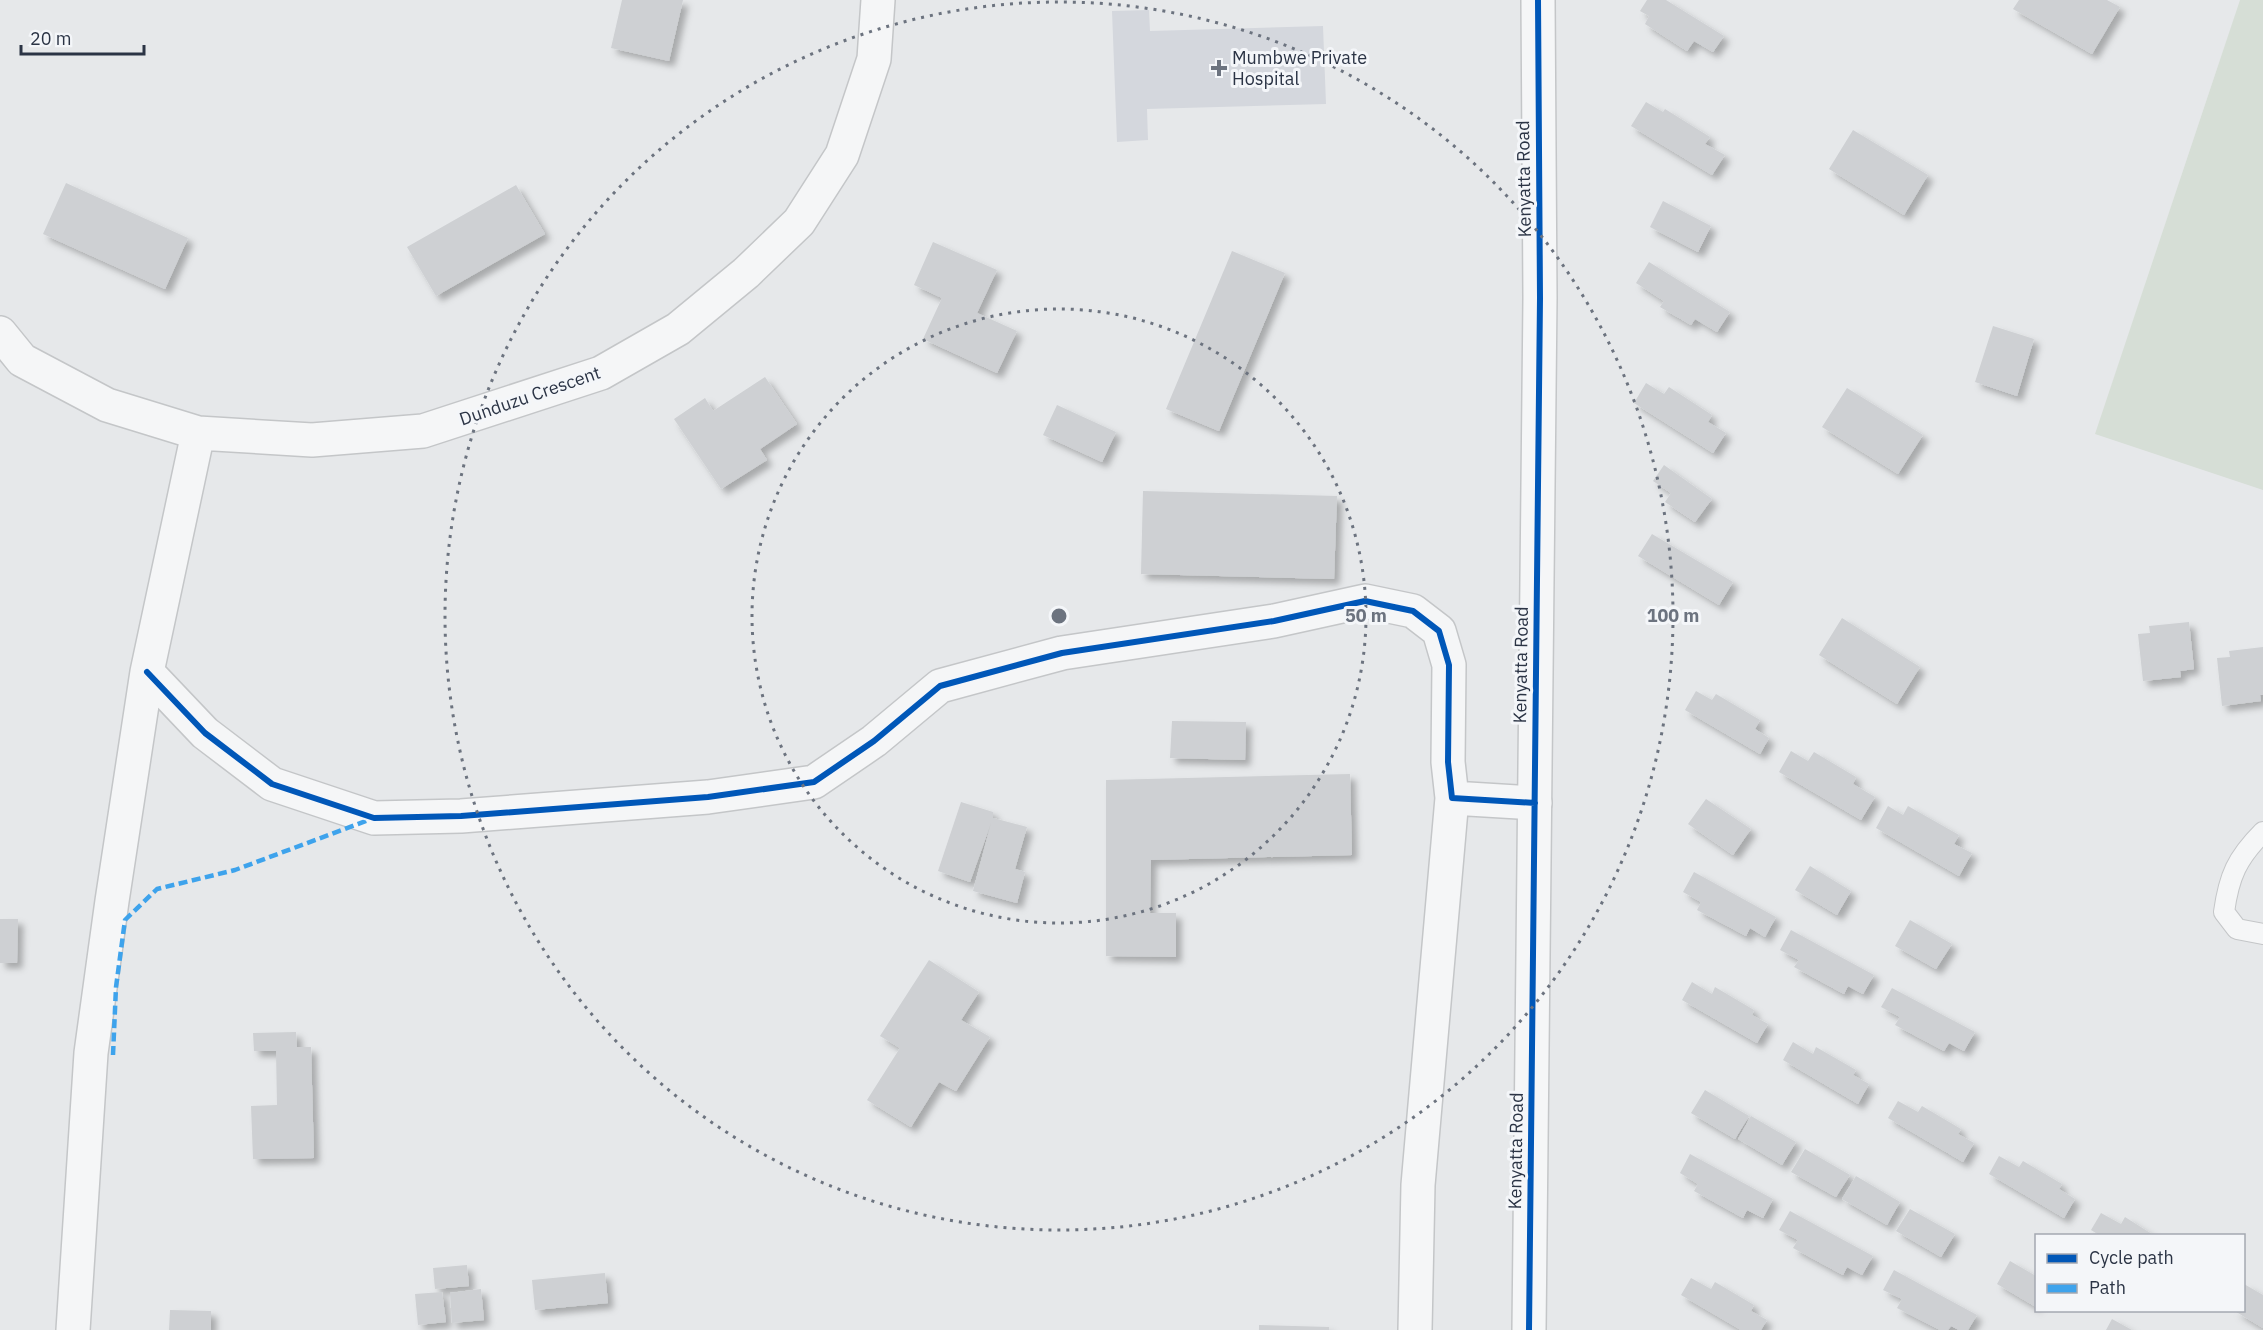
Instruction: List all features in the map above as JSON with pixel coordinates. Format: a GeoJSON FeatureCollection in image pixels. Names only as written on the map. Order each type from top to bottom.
{"type":"FeatureCollection","features":[{"type":"Feature","properties":{"kind":"street","name":"Dunduzu Crescent"},"geometry":{"type":"LineString","coordinates":[[0,333],[22,360],[107,405],[198,434],[312,440],[423,431],[601,373],[678,329],[746,273],[799,222],[842,154],[874,59],[878,0]]}},
{"type":"Feature","properties":{"kind":"street","name":"Kenyatta Road"},"geometry":{"type":"LineString","coordinates":[[1529,1330],[1540,298],[1538,0]]}},
{"type":"Feature","properties":{"kind":"street"},"geometry":{"type":"LineString","coordinates":[[73,1330],[92,1053],[147,672],[198,434]]}},
{"type":"Feature","properties":{"kind":"street"},"geometry":{"type":"LineString","coordinates":[[147,672],[205,733],[272,784],[374,818],[461,816],[708,797],[814,782],[874,741],[940,686],[1062,653],[1274,621],[1365,601],[1413,611],[1439,631],[1449,664],[1448,762],[1452,798],[1418,1185],[1414,1330]]}},
{"type":"Feature","properties":{"kind":"street"},"geometry":{"type":"LineString","coordinates":[[1452,798],[1535,803]]}},
{"type":"Feature","properties":{"kind":"lane"},"geometry":{"type":"LineString","coordinates":[[2263,832],[2238,861],[2228,884],[2224,912],[2237,929],[2263,934]]}},
{"type":"Feature","properties":{"kind":"shaded area"},"geometry":{"type":"Polygon","coordinates":[[[2240,0],[2263,0],[2263,490],[2095,434],[2240,0]]]}},
{"type":"Feature","properties":{"kind":"shaded area","name":"Mumbwe Private Hospital"},"geometry":{"type":"Polygon","coordinates":[[[1149,10],[1150,31],[1323,26],[1326,104],[1147,109],[1148,140],[1117,142],[1112,11],[1149,10]]]}},
{"type":"Feature","properties":{"kind":"building"},"geometry":{"type":"Polygon","coordinates":[[[622,0],[683,0],[669,61],[611,48],[622,0]]]}},
{"type":"Feature","properties":{"kind":"building"},"geometry":{"type":"Polygon","coordinates":[[[1647,0],[1666,0],[1724,36],[1713,52],[1694,41],[1687,51],[1645,24],[1649,16],[1640,11],[1647,0]]]}},
{"type":"Feature","properties":{"kind":"building"},"geometry":{"type":"Polygon","coordinates":[[[2019,0],[2107,0],[2120,7],[2092,54],[2013,9],[2019,0]]]}},
{"type":"Feature","properties":{"kind":"building"},"geometry":{"type":"Polygon","coordinates":[[[1646,102],[1663,112],[1665,109],[1710,137],[1705,144],[1725,155],[1712,175],[1631,126],[1646,102]]]}},
{"type":"Feature","properties":{"kind":"building"},"geometry":{"type":"Polygon","coordinates":[[[1853,130],[1928,175],[1904,215],[1829,169],[1853,130]]]}},
{"type":"Feature","properties":{"kind":"building"},"geometry":{"type":"Polygon","coordinates":[[[66,183],[188,238],[165,289],[43,234],[66,183]]]}},
{"type":"Feature","properties":{"kind":"building"},"geometry":{"type":"Polygon","coordinates":[[[516,185],[545,234],[436,296],[407,247],[516,185]]]}},
{"type":"Feature","properties":{"kind":"building"},"geometry":{"type":"Polygon","coordinates":[[[1663,201],[1711,226],[1698,252],[1650,227],[1663,201]]]}},
{"type":"Feature","properties":{"kind":"building"},"geometry":{"type":"Polygon","coordinates":[[[933,242],[997,270],[977,313],[1017,331],[997,373],[923,339],[942,298],[914,285],[933,242]]]}},
{"type":"Feature","properties":{"kind":"building"},"geometry":{"type":"Polygon","coordinates":[[[1232,251],[1285,273],[1219,431],[1166,409],[1232,251]]]}},
{"type":"Feature","properties":{"kind":"building"},"geometry":{"type":"Polygon","coordinates":[[[1649,262],[1730,312],[1717,332],[1695,319],[1691,325],[1660,307],[1664,301],[1636,283],[1649,262]]]}},
{"type":"Feature","properties":{"kind":"building"},"geometry":{"type":"Polygon","coordinates":[[[1993,326],[2034,339],[2017,396],[1975,382],[1993,326]]]}},
{"type":"Feature","properties":{"kind":"building"},"geometry":{"type":"Polygon","coordinates":[[[765,377],[797,424],[760,449],[767,460],[721,489],[674,419],[705,398],[713,411],[765,377]]]}},
{"type":"Feature","properties":{"kind":"building"},"geometry":{"type":"Polygon","coordinates":[[[1646,383],[1664,394],[1669,387],[1712,415],[1708,422],[1726,433],[1713,453],[1634,403],[1646,383]]]}},
{"type":"Feature","properties":{"kind":"building"},"geometry":{"type":"Polygon","coordinates":[[[1847,388],[1923,435],[1898,474],[1822,427],[1847,388]]]}},
{"type":"Feature","properties":{"kind":"building"},"geometry":{"type":"Polygon","coordinates":[[[1057,405],[1116,432],[1102,462],[1043,435],[1057,405]]]}},
{"type":"Feature","properties":{"kind":"building"},"geometry":{"type":"Polygon","coordinates":[[[1664,465],[1712,499],[1695,522],[1665,502],[1671,493],[1653,481],[1664,465]]]}},
{"type":"Feature","properties":{"kind":"building"},"geometry":{"type":"Polygon","coordinates":[[[1143,491],[1337,496],[1334,579],[1141,574],[1143,491]]]}},
{"type":"Feature","properties":{"kind":"building"},"geometry":{"type":"Polygon","coordinates":[[[1652,534],[1733,582],[1719,605],[1638,556],[1652,534]]]}},
{"type":"Feature","properties":{"kind":"building"},"geometry":{"type":"Polygon","coordinates":[[[1842,618],[1920,667],[1897,704],[1819,655],[1842,618]]]}},
{"type":"Feature","properties":{"kind":"building"},"geometry":{"type":"Polygon","coordinates":[[[2189,622],[2194,669],[2180,671],[2181,677],[2143,681],[2138,634],[2150,633],[2149,626],[2189,622]]]}},
{"type":"Feature","properties":{"kind":"building"},"geometry":{"type":"Polygon","coordinates":[[[2263,647],[2261,701],[2222,706],[2217,658],[2230,657],[2229,651],[2263,647]]]}},
{"type":"Feature","properties":{"kind":"building"},"geometry":{"type":"Polygon","coordinates":[[[1696,691],[1712,700],[1716,694],[1760,720],[1755,729],[1769,738],[1760,754],[1685,710],[1696,691]]]}},
{"type":"Feature","properties":{"kind":"building"},"geometry":{"type":"Polygon","coordinates":[[[1172,721],[1246,722],[1245,760],[1170,758],[1172,721]]]}},
{"type":"Feature","properties":{"kind":"building"},"geometry":{"type":"Polygon","coordinates":[[[1791,751],[1808,761],[1814,752],[1856,777],[1853,784],[1875,797],[1861,820],[1779,772],[1791,751]]]}},
{"type":"Feature","properties":{"kind":"building"},"geometry":{"type":"Polygon","coordinates":[[[1350,774],[1352,855],[1151,860],[1150,913],[1176,913],[1176,957],[1106,956],[1106,780],[1350,774]]]}},
{"type":"Feature","properties":{"kind":"building"},"geometry":{"type":"Polygon","coordinates":[[[1706,799],[1751,829],[1733,855],[1688,824],[1706,799]]]}},
{"type":"Feature","properties":{"kind":"building"},"geometry":{"type":"Polygon","coordinates":[[[961,802],[993,812],[993,818],[1027,827],[1015,869],[1025,872],[1017,903],[973,891],[991,823],[970,882],[938,871],[961,802]]]}},
{"type":"Feature","properties":{"kind":"building"},"geometry":{"type":"Polygon","coordinates":[[[1888,806],[1903,815],[1908,806],[1959,835],[1954,844],[1972,853],[1959,876],[1876,828],[1888,806]]]}},
{"type":"Feature","properties":{"kind":"building"},"geometry":{"type":"Polygon","coordinates":[[[1810,866],[1851,891],[1837,915],[1795,890],[1810,866]]]}},
{"type":"Feature","properties":{"kind":"building"},"geometry":{"type":"Polygon","coordinates":[[[1694,872],[1776,917],[1765,937],[1750,928],[1746,936],[1697,910],[1701,902],[1683,892],[1694,872]]]}},
{"type":"Feature","properties":{"kind":"building"},"geometry":{"type":"Polygon","coordinates":[[[0,919],[18,919],[17,963],[0,963],[0,919]]]}},
{"type":"Feature","properties":{"kind":"building"},"geometry":{"type":"Polygon","coordinates":[[[1910,920],[1952,944],[1936,969],[1895,946],[1910,920]]]}},
{"type":"Feature","properties":{"kind":"building"},"geometry":{"type":"Polygon","coordinates":[[[1791,930],[1874,975],[1863,994],[1848,986],[1844,994],[1794,967],[1799,960],[1780,950],[1791,930]]]}},
{"type":"Feature","properties":{"kind":"building"},"geometry":{"type":"Polygon","coordinates":[[[929,960],[979,992],[961,1020],[990,1037],[956,1091],[939,1082],[911,1127],[867,1100],[900,1048],[880,1036],[929,960]]]}},
{"type":"Feature","properties":{"kind":"building"},"geometry":{"type":"Polygon","coordinates":[[[1692,982],[1712,994],[1715,987],[1754,1010],[1752,1015],[1768,1024],[1757,1043],[1682,1000],[1692,982]]]}},
{"type":"Feature","properties":{"kind":"building"},"geometry":{"type":"Polygon","coordinates":[[[1892,988],[1975,1032],[1964,1051],[1949,1043],[1944,1051],[1895,1025],[1900,1017],[1881,1007],[1892,988]]]}},
{"type":"Feature","properties":{"kind":"building"},"geometry":{"type":"Polygon","coordinates":[[[296,1032],[297,1047],[311,1047],[314,1158],[253,1159],[251,1106],[277,1105],[276,1051],[254,1051],[253,1033],[296,1032]]]}},
{"type":"Feature","properties":{"kind":"building"},"geometry":{"type":"Polygon","coordinates":[[[1793,1042],[1813,1054],[1816,1047],[1856,1070],[1853,1075],[1869,1084],[1858,1104],[1783,1060],[1793,1042]]]}},
{"type":"Feature","properties":{"kind":"building"},"geometry":{"type":"Polygon","coordinates":[[[1705,1090],[1749,1116],[1735,1139],[1691,1113],[1705,1090]]]}},
{"type":"Feature","properties":{"kind":"building"},"geometry":{"type":"Polygon","coordinates":[[[1898,1101],[1918,1112],[1922,1106],[1961,1129],[1958,1134],[1974,1143],[1963,1162],[1888,1118],[1898,1101]]]}},
{"type":"Feature","properties":{"kind":"building"},"geometry":{"type":"Polygon","coordinates":[[[1751,1116],[1796,1142],[1782,1165],[1738,1139],[1751,1116]]]}},
{"type":"Feature","properties":{"kind":"building"},"geometry":{"type":"Polygon","coordinates":[[[1805,1149],[1850,1175],[1836,1197],[1791,1172],[1805,1149]]]}},
{"type":"Feature","properties":{"kind":"building"},"geometry":{"type":"Polygon","coordinates":[[[1690,1154],[1773,1199],[1763,1218],[1747,1210],[1743,1218],[1694,1191],[1698,1184],[1680,1173],[1690,1154]]]}},
{"type":"Feature","properties":{"kind":"building"},"geometry":{"type":"Polygon","coordinates":[[[1999,1156],[2019,1167],[2023,1161],[2062,1184],[2059,1189],[2075,1199],[2064,1218],[1989,1174],[1999,1156]]]}},
{"type":"Feature","properties":{"kind":"building"},"geometry":{"type":"Polygon","coordinates":[[[1856,1176],[1900,1202],[1887,1225],[1842,1199],[1856,1176]]]}},
{"type":"Feature","properties":{"kind":"building"},"geometry":{"type":"Polygon","coordinates":[[[1910,1209],[1955,1234],[1941,1257],[1896,1231],[1910,1209]]]}},
{"type":"Feature","properties":{"kind":"building"},"geometry":{"type":"Polygon","coordinates":[[[1790,1211],[1873,1256],[1862,1275],[1847,1267],[1843,1275],[1793,1248],[1798,1240],[1779,1230],[1790,1211]]]}},
{"type":"Feature","properties":{"kind":"building"},"geometry":{"type":"Polygon","coordinates":[[[2101,1213],[2121,1224],[2125,1217],[2152,1234],[2098,1234],[2091,1230],[2101,1213]]]}},
{"type":"Feature","properties":{"kind":"building"},"geometry":{"type":"Polygon","coordinates":[[[2010,1261],[2035,1275],[2035,1306],[1997,1284],[2010,1261]]]}},
{"type":"Feature","properties":{"kind":"building"},"geometry":{"type":"Polygon","coordinates":[[[467,1265],[469,1286],[435,1289],[433,1268],[467,1265]]]}},
{"type":"Feature","properties":{"kind":"building"},"geometry":{"type":"Polygon","coordinates":[[[1894,1270],[1977,1315],[1968,1330],[1959,1330],[1951,1326],[1948,1330],[1940,1330],[1897,1308],[1902,1299],[1883,1290],[1894,1270]]]}},
{"type":"Feature","properties":{"kind":"building"},"geometry":{"type":"Polygon","coordinates":[[[605,1273],[608,1303],[535,1310],[532,1280],[605,1273]]]}},
{"type":"Feature","properties":{"kind":"building"},"geometry":{"type":"Polygon","coordinates":[[[1691,1278],[1711,1289],[1715,1282],[1754,1305],[1751,1311],[1767,1320],[1761,1330],[1741,1330],[1681,1295],[1691,1278]]]}},
{"type":"Feature","properties":{"kind":"building"},"geometry":{"type":"Polygon","coordinates":[[[2245,1285],[2263,1295],[2263,1328],[2236,1312],[2245,1312],[2245,1285]]]}},
{"type":"Feature","properties":{"kind":"building"},"geometry":{"type":"Polygon","coordinates":[[[481,1289],[484,1320],[452,1323],[450,1293],[481,1289]]]}},
{"type":"Feature","properties":{"kind":"building"},"geometry":{"type":"Polygon","coordinates":[[[442,1292],[446,1322],[418,1325],[415,1294],[442,1292]]]}},
{"type":"Feature","properties":{"kind":"building"},"geometry":{"type":"Polygon","coordinates":[[[170,1310],[211,1311],[211,1330],[169,1330],[170,1310]]]}},
{"type":"Feature","properties":{"kind":"building"},"geometry":{"type":"Polygon","coordinates":[[[2112,1319],[2132,1330],[2106,1330],[2112,1319]]]}},
{"type":"Feature","properties":{"kind":"building"},"geometry":{"type":"Polygon","coordinates":[[[1259,1325],[1329,1327],[1329,1330],[1259,1330],[1259,1325]]]}},
{"type":"Feature","properties":{"kind":"marked path"},"geometry":{"type":"LineString","coordinates":[[113,1055],[116,987],[125,920],[157,889],[235,870],[374,818]]}},
{"type":"Feature","properties":{"kind":"cycle path"},"geometry":{"type":"LineString","coordinates":[[1529,1330],[1540,298],[1538,0]]}},
{"type":"Feature","properties":{"kind":"cycle path"},"geometry":{"type":"LineString","coordinates":[[147,672],[205,733],[272,784],[374,818],[461,816],[708,797],[814,782],[874,741],[940,686],[1062,653],[1274,621],[1365,601],[1413,611],[1439,631],[1449,665],[1448,762],[1452,798],[1535,803]]}},
{"type":"Feature","properties":{"kind":"place","name":"Mumbwe Private Hospital"},"geometry":{"type":"Point","coordinates":[1219,68]}}]}
